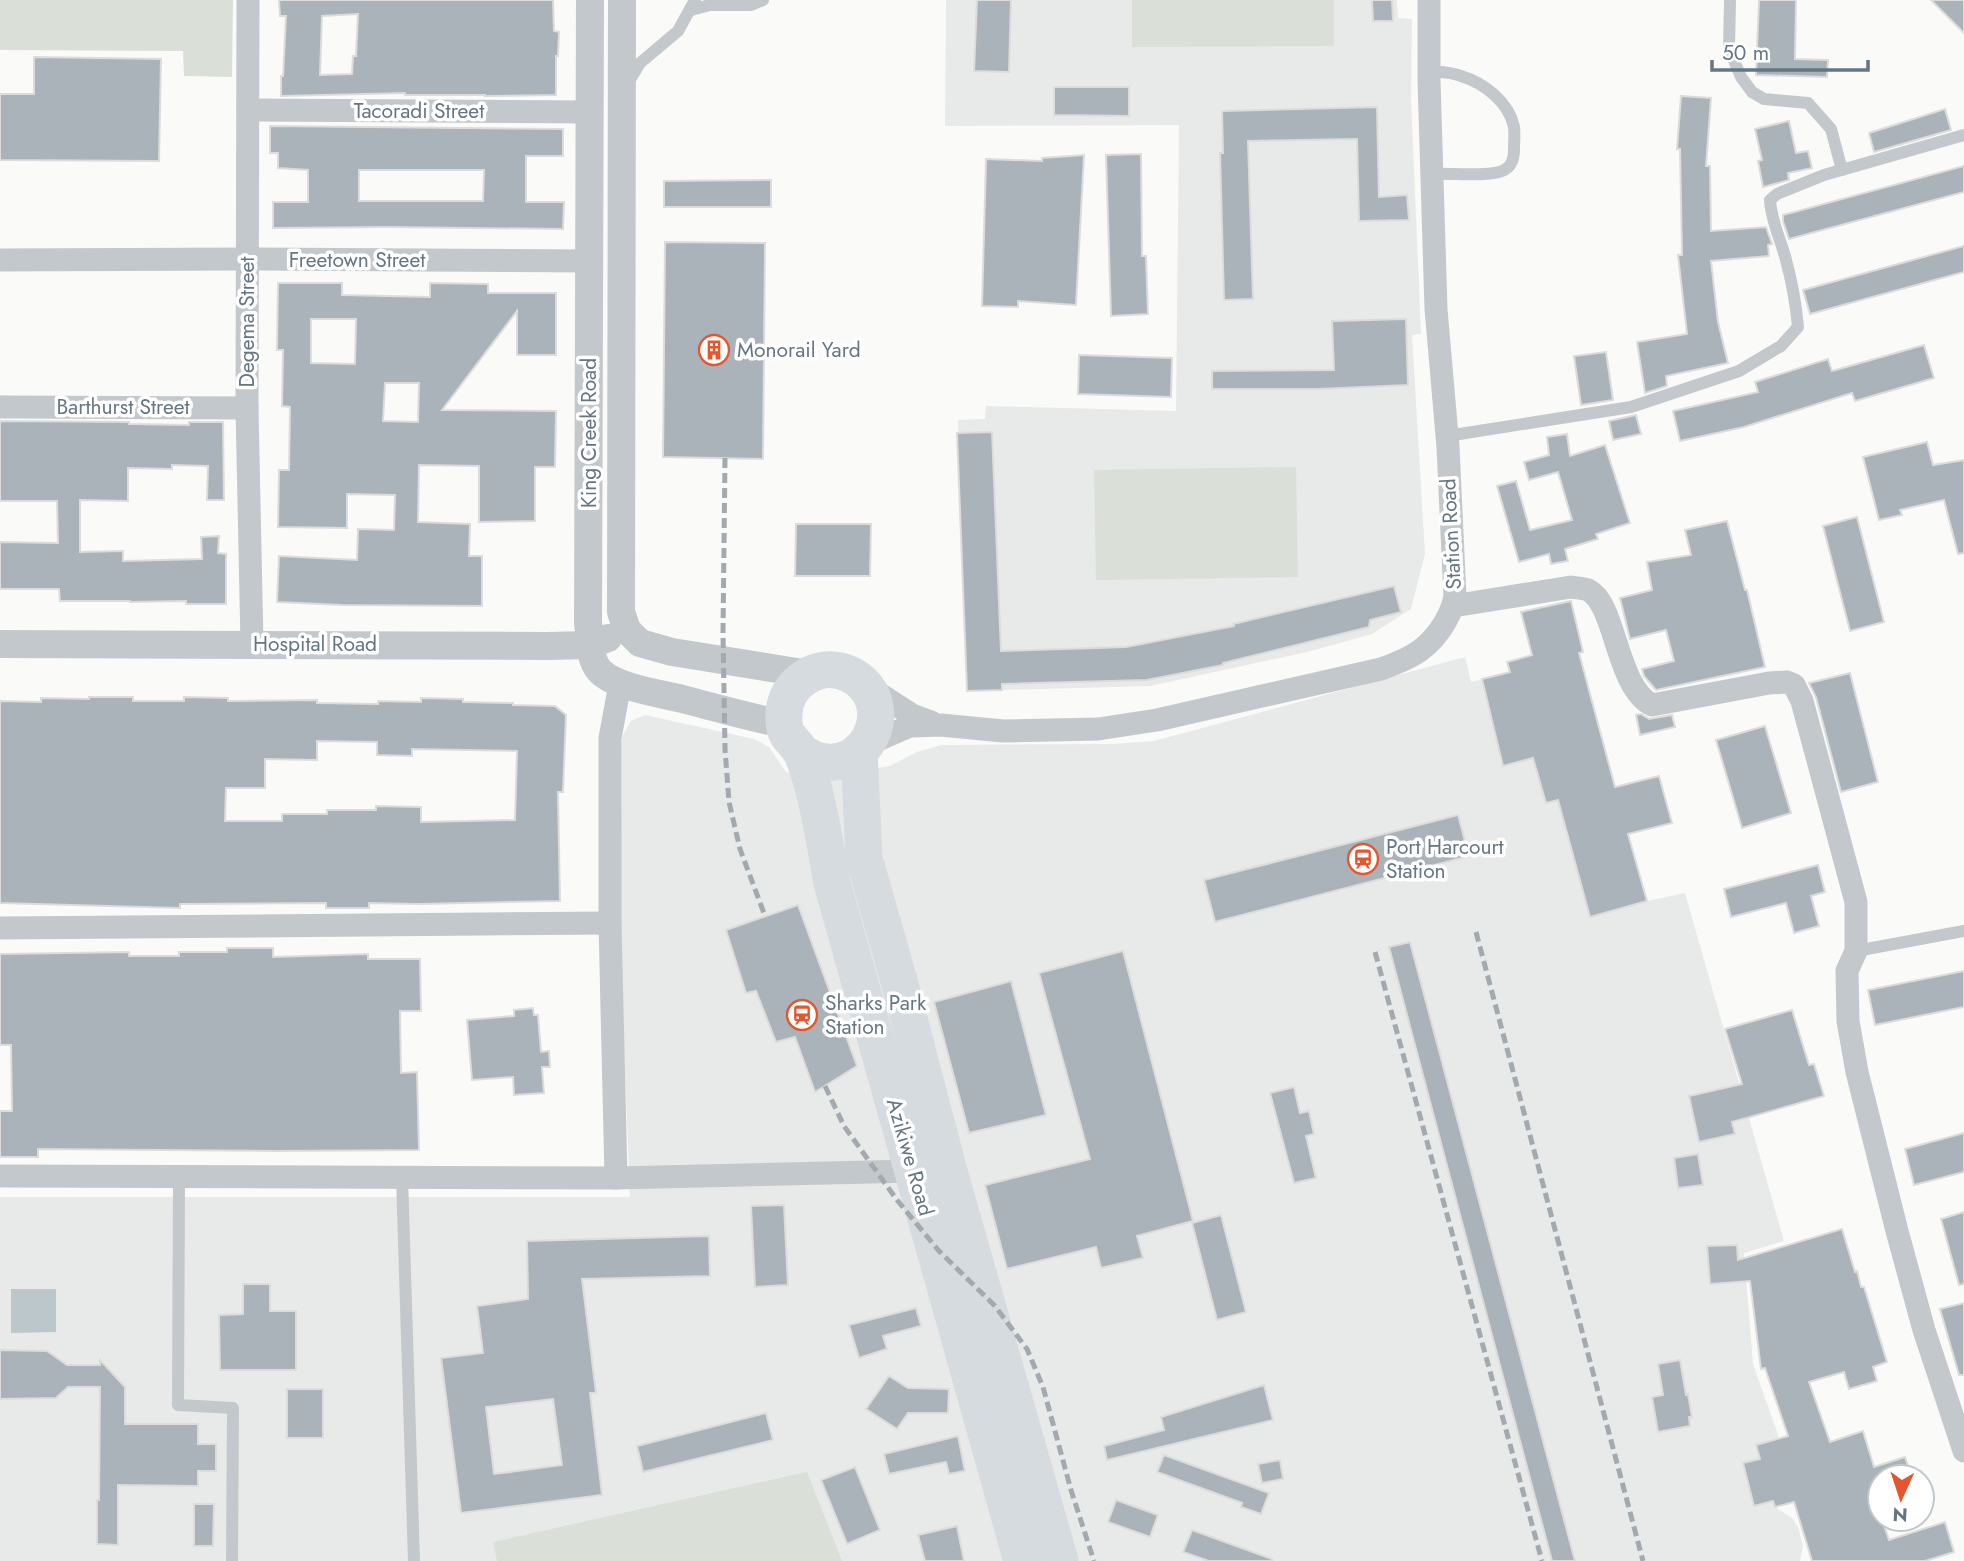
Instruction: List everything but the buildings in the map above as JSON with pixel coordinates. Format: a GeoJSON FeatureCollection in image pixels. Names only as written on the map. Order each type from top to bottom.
{"type":"FeatureCollection","features":[{"type":"Feature","properties":{"kind":"main road"},"geometry":{"type":"LineString","coordinates":[[828,669],[847,673],[863,684],[874,700],[874,731],[863,748],[846,759],[831,762],[815,760],[793,738],[783,713],[791,690],[809,674],[828,669]]}},
{"type":"Feature","properties":{"kind":"main road","name":"Azikiwe Road"},"geometry":{"type":"LineString","coordinates":[[793,738],[812,784],[832,883],[1022,1561]]}},
{"type":"Feature","properties":{"kind":"main road","name":"Azikiwe Road"},"geometry":{"type":"LineString","coordinates":[[863,748],[864,858],[948,1168],[1060,1561]]}},
{"type":"Feature","properties":{"kind":"street","name":"Degema Street"},"geometry":{"type":"LineString","coordinates":[[248,0],[247,408],[252,644]]}},
{"type":"Feature","properties":{"kind":"street","name":"King Creek Road"},"geometry":{"type":"LineString","coordinates":[[590,0],[589,623],[590,645],[596,668],[607,678],[620,684],[733,713],[793,738]]}},
{"type":"Feature","properties":{"kind":"street","name":"King Creek Road"},"geometry":{"type":"LineString","coordinates":[[622,0],[621,612],[627,630]]}},
{"type":"Feature","properties":{"kind":"street","name":"Station Road"},"geometry":{"type":"LineString","coordinates":[[863,748],[910,726],[941,725],[1003,731],[1098,729],[1157,720],[1381,669],[1415,654],[1438,633],[1455,597],[1447,436],[1436,309],[1429,0]]}},
{"type":"Feature","properties":{"kind":"street","name":"Tacoradi Street"},"geometry":{"type":"LineString","coordinates":[[248,110],[589,112]]}},
{"type":"Feature","properties":{"kind":"street","name":"Freetown Street"},"geometry":{"type":"LineString","coordinates":[[0,260],[589,261]]}},
{"type":"Feature","properties":{"kind":"street","name":"Barthurst Street"},"geometry":{"type":"LineString","coordinates":[[0,407],[247,408]]}},
{"type":"Feature","properties":{"kind":"street"},"geometry":{"type":"LineString","coordinates":[[1453,606],[1571,587],[1589,590],[1601,604],[1631,683],[1644,701],[1652,705],[1769,683],[1787,682],[1794,685],[1802,701],[1856,902],[1856,951],[1847,971],[1848,1021],[1857,1072],[1921,1318],[1964,1451]]}},
{"type":"Feature","properties":{"kind":"street","name":"Hospital Road"},"geometry":{"type":"LineString","coordinates":[[0,644],[590,645],[627,630]]}},
{"type":"Feature","properties":{"kind":"street"},"geometry":{"type":"LineString","coordinates":[[627,630],[640,643],[672,652],[809,674]]}},
{"type":"Feature","properties":{"kind":"street"},"geometry":{"type":"LineString","coordinates":[[616,1178],[610,922],[610,738],[620,684]]}},
{"type":"Feature","properties":{"kind":"street","name":"Station Road"},"geometry":{"type":"LineString","coordinates":[[863,684],[912,715],[941,725]]}},
{"type":"Feature","properties":{"kind":"street"},"geometry":{"type":"LineString","coordinates":[[0,928],[610,922]]}},
{"type":"Feature","properties":{"kind":"street"},"geometry":{"type":"LineString","coordinates":[[0,1176],[616,1178],[914,1171]]}},
{"type":"Feature","properties":{"kind":"lane"},"geometry":{"type":"LineString","coordinates":[[622,92],[640,63],[678,30],[693,5],[764,0]]}},
{"type":"Feature","properties":{"kind":"lane"},"geometry":{"type":"LineString","coordinates":[[1730,0],[1729,49],[1741,77],[1752,92],[1764,99],[1808,103],[1831,129],[1842,170]]}},
{"type":"Feature","properties":{"kind":"lane"},"geometry":{"type":"LineString","coordinates":[[1429,71],[1477,81],[1498,99],[1514,127],[1514,155],[1511,164],[1504,170],[1494,173],[1431,174]]}},
{"type":"Feature","properties":{"kind":"lane"},"geometry":{"type":"LineString","coordinates":[[1447,436],[1631,407],[1739,371],[1781,346],[1798,327],[1787,262],[1770,200],[1777,194],[1824,175],[1964,135]]}},
{"type":"Feature","properties":{"kind":"lane"},"geometry":{"type":"LineString","coordinates":[[1856,951],[1964,930]]}},
{"type":"Feature","properties":{"kind":"lane"},"geometry":{"type":"LineString","coordinates":[[179,1176],[178,1405],[233,1408],[232,1561]]}},
{"type":"Feature","properties":{"kind":"lane"},"geometry":{"type":"LineString","coordinates":[[402,1177],[414,1561]]}},
{"type":"Feature","properties":{"kind":"shaded area"},"geometry":{"type":"Polygon","coordinates":[[[0,0],[233,0],[232,77],[184,76],[183,51],[0,50],[0,0]]]}},
{"type":"Feature","properties":{"kind":"shaded area"},"geometry":{"type":"Polygon","coordinates":[[[946,0],[1397,0],[1398,18],[1412,19],[1411,100],[1421,334],[1412,335],[1425,554],[1411,609],[1372,634],[1311,651],[1150,686],[967,691],[958,420],[985,419],[986,406],[1176,411],[1179,125],[945,126],[946,0]]]}},
{"type":"Feature","properties":{"kind":"shaded area"},"geometry":{"type":"Polygon","coordinates":[[[1132,0],[1334,0],[1334,46],[1132,47],[1132,0]]]}},
{"type":"Feature","properties":{"kind":"shaded area"},"geometry":{"type":"Polygon","coordinates":[[[1296,467],[1298,577],[1096,580],[1094,470],[1296,467]]]}},
{"type":"Feature","properties":{"kind":"shaded area"},"geometry":{"type":"Polygon","coordinates":[[[1579,655],[1647,901],[1685,893],[1784,1241],[1744,1253],[1753,1364],[1779,1438],[1756,1445],[1775,1507],[1792,1518],[1798,1527],[1803,1546],[1800,1561],[0,1561],[0,1197],[630,1197],[620,948],[622,737],[631,721],[645,715],[754,739],[769,747],[786,772],[826,776],[890,766],[917,752],[941,745],[1112,744],[1154,741],[1465,657],[1471,682],[1579,655]]]}},
{"type":"Feature","properties":{"kind":"shaded area"},"geometry":{"type":"Polygon","coordinates":[[[11,1289],[56,1289],[56,1332],[11,1333],[11,1289]]]}},
{"type":"Feature","properties":{"kind":"shaded area"},"geometry":{"type":"Polygon","coordinates":[[[807,1472],[842,1561],[497,1561],[493,1542],[807,1472]]]}},
{"type":"Feature","properties":{"kind":"railway"},"geometry":{"type":"LineString","coordinates":[[725,458],[723,633],[725,749],[729,802],[740,849],[765,916]]}},
{"type":"Feature","properties":{"kind":"railway"},"geometry":{"type":"LineString","coordinates":[[1476,932],[1643,1561]]}},
{"type":"Feature","properties":{"kind":"railway"},"geometry":{"type":"LineString","coordinates":[[1375,952],[1542,1561]]}},
{"type":"Feature","properties":{"kind":"railway"},"geometry":{"type":"LineString","coordinates":[[825,1086],[844,1126],[897,1200],[939,1251],[995,1306],[1027,1349],[1043,1387],[1071,1490],[1094,1561]]}},
{"type":"Feature","properties":{"kind":"place","name":"Monorail Yard"},"geometry":{"type":"Point","coordinates":[714,350]}},
{"type":"Feature","properties":{"kind":"place","name":"Port Harcourt Station"},"geometry":{"type":"Point","coordinates":[1363,859]}},
{"type":"Feature","properties":{"kind":"place","name":"Sharks Park Station"},"geometry":{"type":"Point","coordinates":[802,1015]}}]}
